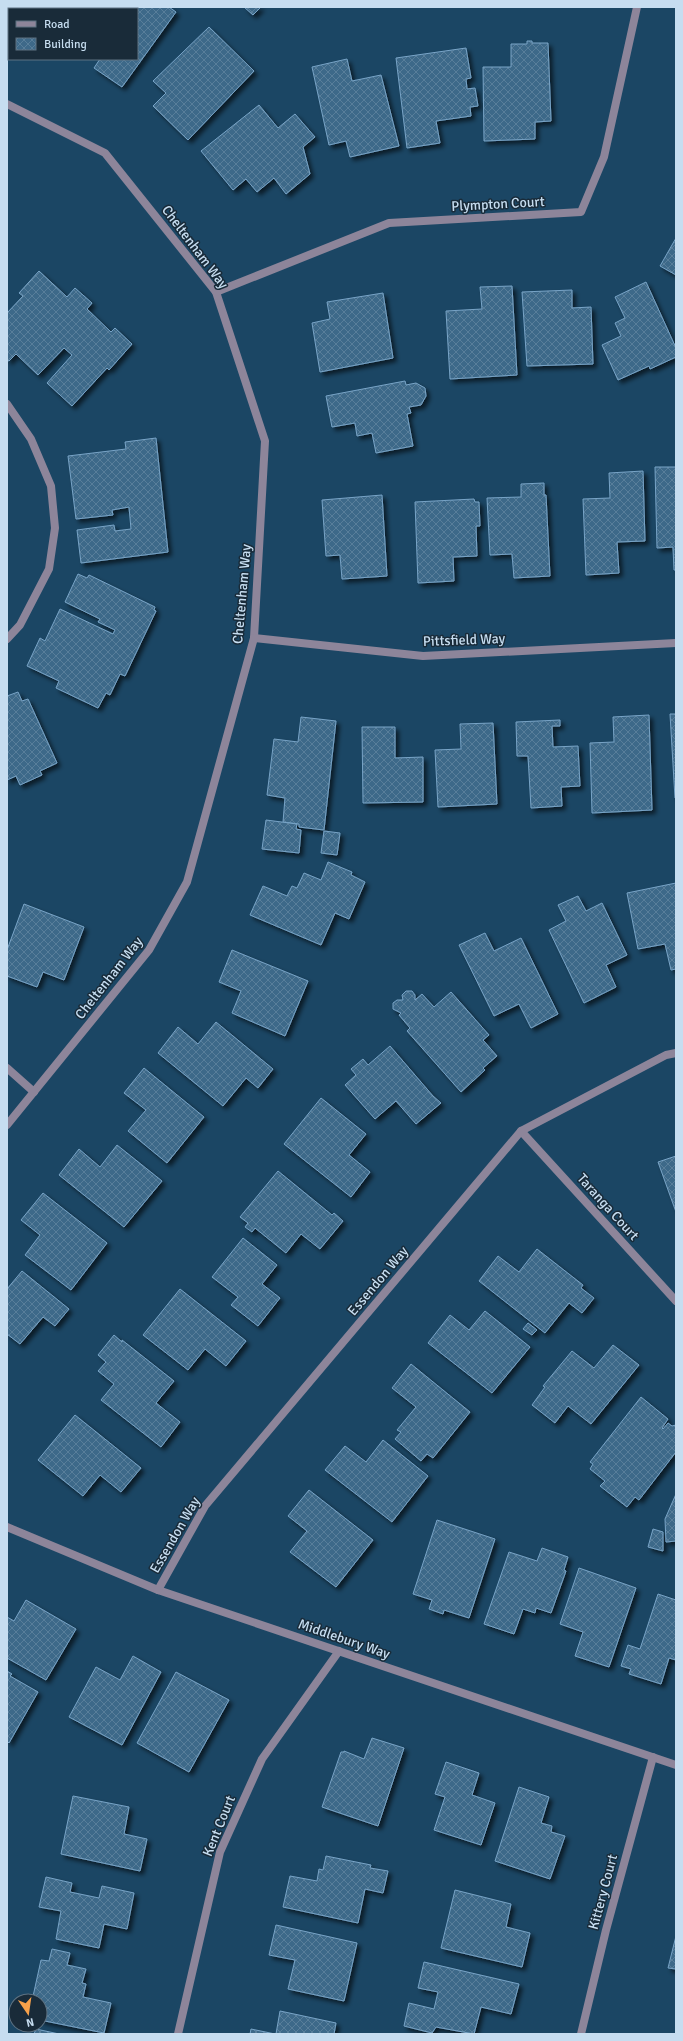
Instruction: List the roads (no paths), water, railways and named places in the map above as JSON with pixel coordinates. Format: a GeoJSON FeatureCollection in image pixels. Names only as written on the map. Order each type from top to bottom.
{"type":"FeatureCollection","features":[{"type":"Feature","properties":{"kind":"street","name":"Plympton Court"},"geometry":{"type":"LineString","coordinates":[[216,292],[389,223],[581,212],[604,158],[637,7]]}},
{"type":"Feature","properties":{"kind":"street","name":"Cheltenham Way"},"geometry":{"type":"LineString","coordinates":[[7,104],[106,153],[216,292],[265,441],[254,638],[187,882],[149,950],[7,1124]]}},
{"type":"Feature","properties":{"kind":"street"},"geometry":{"type":"LineString","coordinates":[[7,404],[31,439],[51,486],[54,528],[49,569],[20,625],[7,639]]}},
{"type":"Feature","properties":{"kind":"street","name":"Pittsfield Way"},"geometry":{"type":"LineString","coordinates":[[254,638],[423,656],[676,643]]}},
{"type":"Feature","properties":{"kind":"street","name":"Essendon Way"},"geometry":{"type":"LineString","coordinates":[[158,1590],[205,1506],[521,1131],[666,1055],[676,1052]]}},
{"type":"Feature","properties":{"kind":"street"},"geometry":{"type":"LineString","coordinates":[[7,1068],[34,1092]]}},
{"type":"Feature","properties":{"kind":"street","name":"Taranga Court"},"geometry":{"type":"LineString","coordinates":[[521,1131],[676,1300]]}},
{"type":"Feature","properties":{"kind":"street","name":"Middlebury Way"},"geometry":{"type":"LineString","coordinates":[[7,1527],[158,1590],[676,1765]]}},
{"type":"Feature","properties":{"kind":"street","name":"Kent Court"},"geometry":{"type":"LineString","coordinates":[[178,2034],[220,1852],[262,1759],[339,1651]]}},
{"type":"Feature","properties":{"kind":"street","name":"Kittery Court"},"geometry":{"type":"LineString","coordinates":[[581,2034],[606,1930],[653,1757]]}}]}
